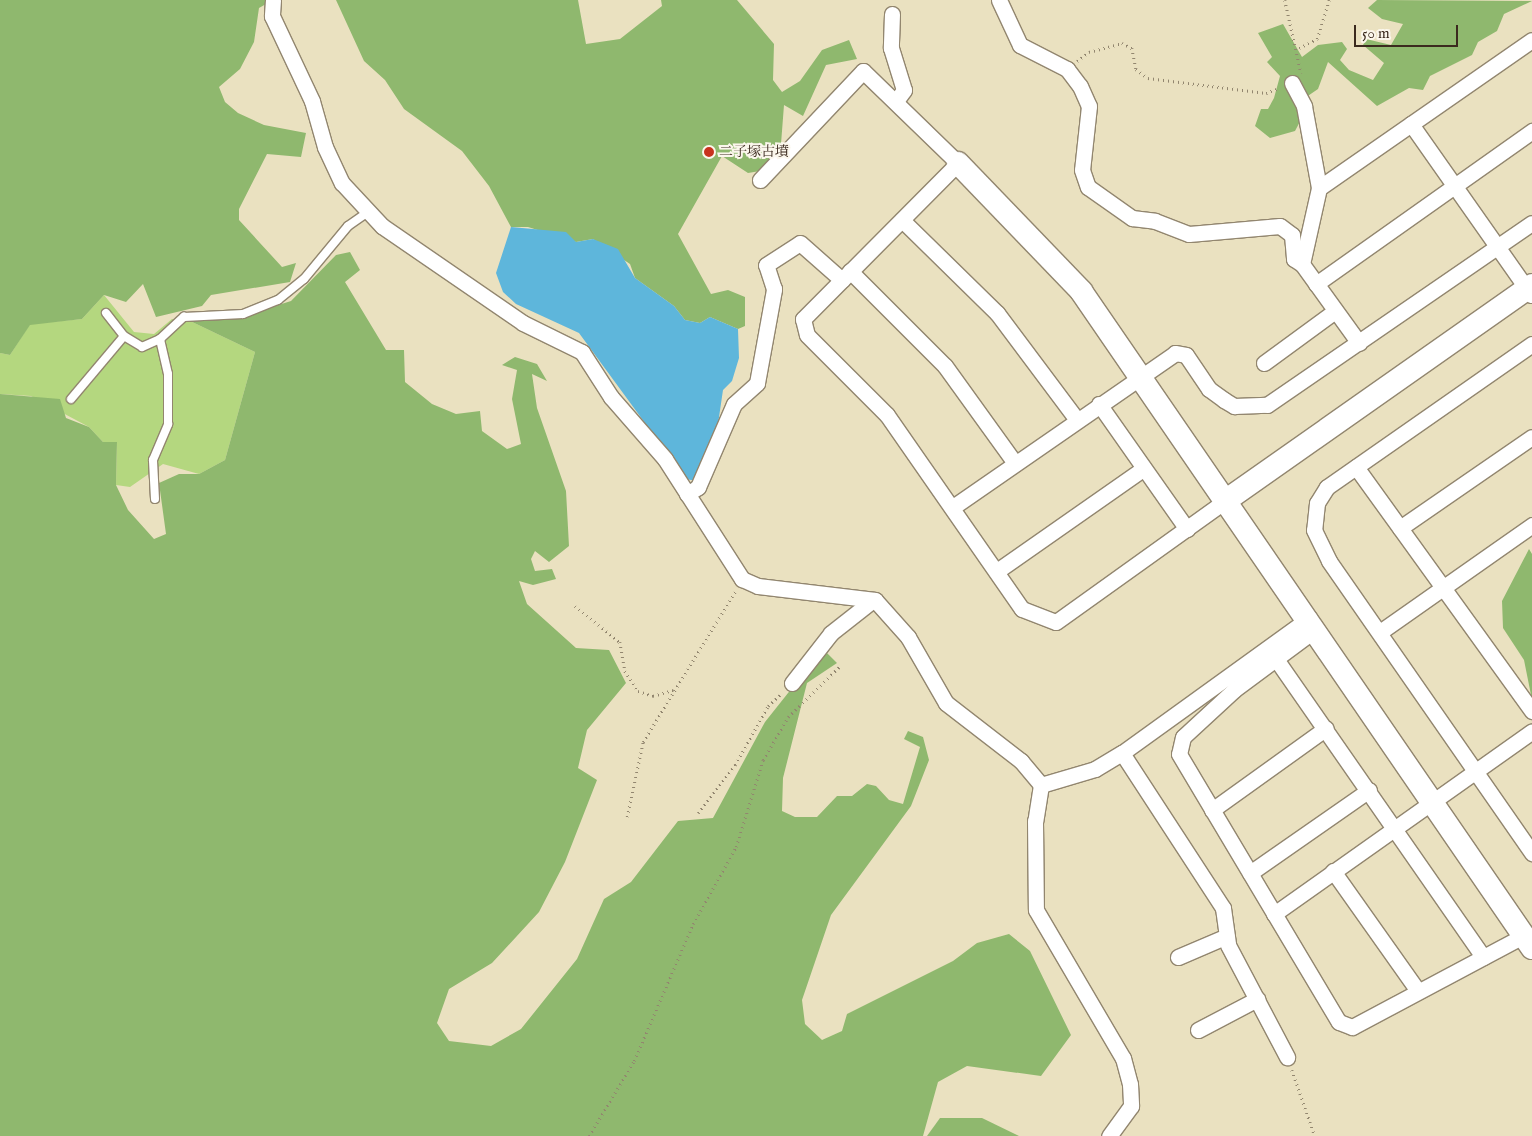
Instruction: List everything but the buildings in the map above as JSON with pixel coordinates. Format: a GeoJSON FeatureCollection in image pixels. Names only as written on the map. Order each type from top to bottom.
{"type":"FeatureCollection","features":[{"type":"Feature","properties":{"kind":"street"},"geometry":{"type":"LineString","coordinates":[[273,0],[272,16],[312,101],[325,147],[342,183],[368,212],[382,226],[523,323],[582,352],[687,494],[742,579],[758,586],[873,600],[908,637],[946,703],[1021,761],[1041,785],[1035,821],[1036,910],[1123,1058],[1130,1084],[1131,1106],[1109,1136]]}},
{"type":"Feature","properties":{"kind":"street"},"geometry":{"type":"LineString","coordinates":[[999,0],[1020,45],[1067,69],[1088,106],[1082,170],[1088,187],[1132,218],[1156,221],[1189,234],[1280,226],[1292,235],[1294,260],[1302,264],[1359,344]]}},
{"type":"Feature","properties":{"kind":"street"},"geometry":{"type":"LineString","coordinates":[[892,14],[891,48],[904,90],[896,101]]}},
{"type":"Feature","properties":{"kind":"street"},"geometry":{"type":"LineString","coordinates":[[1319,188],[1532,40]]}},
{"type":"Feature","properties":{"kind":"street"},"geometry":{"type":"LineString","coordinates":[[760,180],[863,71],[958,163],[1081,291],[1228,499],[1313,623],[1528,941],[1483,957],[1352,1027],[1339,1022],[1179,754],[1182,737],[1276,658],[1313,623]]}},
{"type":"Feature","properties":{"kind":"street"},"geometry":{"type":"LineString","coordinates":[[1292,83],[1304,106],[1319,188],[1302,264]]}},
{"type":"Feature","properties":{"kind":"street"},"geometry":{"type":"LineString","coordinates":[[958,163],[803,319],[807,335],[887,415],[953,507],[1022,609],[1056,622],[1228,499],[1530,290],[1411,124]]}},
{"type":"Feature","properties":{"kind":"street"},"geometry":{"type":"LineString","coordinates":[[1316,284],[1454,185],[1532,132]]}},
{"type":"Feature","properties":{"kind":"street"},"geometry":{"type":"LineString","coordinates":[[902,220],[997,313],[1077,420]]}},
{"type":"Feature","properties":{"kind":"street"},"geometry":{"type":"LineString","coordinates":[[953,507],[1140,375],[1175,353],[1186,355],[1209,388],[1234,406],[1250,407],[1286,395],[1532,223]]}},
{"type":"Feature","properties":{"kind":"street"},"geometry":{"type":"LineString","coordinates":[[687,494],[698,487],[734,404],[757,383],[774,289],[766,265],[800,243],[846,276],[945,366],[1015,463]]}},
{"type":"Feature","properties":{"kind":"street"},"geometry":{"type":"LineString","coordinates":[[1264,363],[1335,311]]}},
{"type":"Feature","properties":{"kind":"street"},"geometry":{"type":"LineString","coordinates":[[1532,344],[1327,487],[1317,503],[1314,530],[1329,561],[1532,853]]}},
{"type":"Feature","properties":{"kind":"street"},"geometry":{"type":"LineString","coordinates":[[1099,404],[1187,528]]}},
{"type":"Feature","properties":{"kind":"street"},"geometry":{"type":"LineString","coordinates":[[1400,528],[1532,436]]}},
{"type":"Feature","properties":{"kind":"street"},"geometry":{"type":"LineString","coordinates":[[1356,467],[1532,711]]}},
{"type":"Feature","properties":{"kind":"street"},"geometry":{"type":"LineString","coordinates":[[997,571],[1144,468]]}},
{"type":"Feature","properties":{"kind":"street"},"geometry":{"type":"LineString","coordinates":[[1380,632],[1532,525]]}},
{"type":"Feature","properties":{"kind":"street"},"geometry":{"type":"LineString","coordinates":[[792,683],[832,633],[873,600]]}},
{"type":"Feature","properties":{"kind":"street"},"geometry":{"type":"LineString","coordinates":[[1041,785],[1096,769],[1122,754],[1313,623]]}},
{"type":"Feature","properties":{"kind":"street"},"geometry":{"type":"LineString","coordinates":[[1276,658],[1395,827],[1483,957]]}},
{"type":"Feature","properties":{"kind":"street"},"geometry":{"type":"LineString","coordinates":[[1212,810],[1326,728]]}},
{"type":"Feature","properties":{"kind":"street"},"geometry":{"type":"LineString","coordinates":[[1274,914],[1532,731]]}},
{"type":"Feature","properties":{"kind":"street"},"geometry":{"type":"LineString","coordinates":[[1122,754],[1223,908],[1227,936],[1256,999],[1287,1057]]}},
{"type":"Feature","properties":{"kind":"street"},"geometry":{"type":"LineString","coordinates":[[1250,873],[1369,790]]}},
{"type":"Feature","properties":{"kind":"street"},"geometry":{"type":"LineString","coordinates":[[1333,871],[1418,991]]}},
{"type":"Feature","properties":{"kind":"street"},"geometry":{"type":"LineString","coordinates":[[1178,956],[1227,936]]}},
{"type":"Feature","properties":{"kind":"street"},"geometry":{"type":"LineString","coordinates":[[1198,1030],[1256,999]]}},
{"type":"Feature","properties":{"kind":"lane"},"geometry":{"type":"LineString","coordinates":[[106,313],[124,336],[142,347],[160,339],[184,317],[243,314],[278,300],[304,279],[348,226],[368,212]]}},
{"type":"Feature","properties":{"kind":"lane"},"geometry":{"type":"LineString","coordinates":[[71,399],[124,336]]}},
{"type":"Feature","properties":{"kind":"lane"},"geometry":{"type":"LineString","coordinates":[[155,499],[153,460],[168,424],[168,374],[160,339]]}},
{"type":"Feature","properties":{"kind":"path"},"geometry":{"type":"LineString","coordinates":[[1067,69],[1089,52],[1122,43],[1132,48],[1136,68],[1148,78],[1266,93],[1292,83],[1303,70],[1285,0]]}},
{"type":"Feature","properties":{"kind":"path"},"geometry":{"type":"LineString","coordinates":[[1298,48],[1317,39],[1329,0]]}},
{"type":"Feature","properties":{"kind":"path"},"geometry":{"type":"LineString","coordinates":[[627,817],[643,742],[742,579]]}},
{"type":"Feature","properties":{"kind":"path"},"geometry":{"type":"LineString","coordinates":[[575,606],[620,642],[625,671],[638,692],[653,696],[674,690]]}},
{"type":"Feature","properties":{"kind":"path"},"geometry":{"type":"LineString","coordinates":[[589,1136],[634,1061],[693,924],[736,847],[763,760],[788,717],[840,666]]}},
{"type":"Feature","properties":{"kind":"path"},"geometry":{"type":"LineString","coordinates":[[698,813],[735,765],[768,706],[792,683]]}},
{"type":"Feature","properties":{"kind":"path"},"geometry":{"type":"LineString","coordinates":[[1287,1057],[1316,1136]]}},
{"type":"Feature","properties":{"kind":"green space"},"geometry":{"type":"Polygon","coordinates":[[[0,0],[273,0],[259,8],[254,42],[240,69],[219,87],[225,102],[238,113],[264,125],[306,133],[301,157],[267,154],[239,209],[239,220],[282,267],[296,263],[290,282],[211,295],[202,306],[156,317],[143,284],[126,302],[104,295],[82,319],[30,325],[10,355],[0,353],[0,0]]]}},
{"type":"Feature","properties":{"kind":"green space"},"geometry":{"type":"Polygon","coordinates":[[[336,0],[578,0],[586,44],[620,39],[662,6],[661,0],[737,0],[774,44],[773,80],[782,92],[800,81],[822,50],[849,40],[857,59],[826,65],[803,116],[784,105],[781,144],[760,171],[748,173],[722,156],[678,234],[711,294],[728,290],[745,297],[745,326],[738,329],[710,317],[700,323],[685,320],[674,306],[635,278],[630,264],[593,239],[576,242],[528,227],[511,227],[489,186],[462,151],[404,109],[385,80],[364,61],[336,0]]]}},
{"type":"Feature","properties":{"kind":"green space"},"geometry":{"type":"Polygon","coordinates":[[[1377,0],[1532,1],[1504,14],[1497,31],[1478,42],[1472,55],[1430,76],[1423,90],[1409,88],[1377,106],[1328,62],[1318,89],[1299,102],[1304,114],[1295,131],[1270,138],[1255,126],[1261,109],[1268,109],[1274,98],[1280,76],[1267,62],[1272,57],[1258,33],[1283,24],[1302,57],[1318,45],[1342,42],[1347,49],[1340,60],[1349,70],[1373,80],[1384,63],[1363,45],[1366,39],[1391,45],[1403,24],[1382,19],[1368,8],[1377,0]]]}},
{"type":"Feature","properties":{"kind":"green space"},"geometry":{"type":"Polygon","coordinates":[[[350,252],[360,270],[345,282],[386,350],[404,350],[405,382],[432,404],[456,414],[480,411],[482,431],[507,449],[521,444],[512,399],[517,370],[502,365],[515,357],[537,364],[547,381],[532,374],[537,408],[566,491],[569,546],[549,562],[535,551],[531,559],[535,571],[552,569],[556,579],[533,585],[519,581],[527,604],[576,648],[609,650],[626,683],[587,730],[578,768],[597,780],[565,862],[539,912],[492,963],[449,989],[437,1023],[449,1041],[491,1046],[521,1029],[577,959],[604,899],[631,882],[678,821],[713,818],[765,722],[823,649],[837,663],[807,683],[783,778],[782,811],[795,817],[817,817],[837,796],[852,796],[867,784],[876,786],[889,800],[903,804],[920,747],[904,739],[908,731],[923,737],[929,760],[911,806],[831,915],[802,1000],[805,1024],[822,1040],[842,1031],[847,1014],[953,961],[977,943],[1009,934],[1030,951],[1071,1035],[1041,1076],[967,1066],[938,1082],[923,1136],[0,1136],[0,394],[60,399],[66,418],[89,427],[103,442],[117,442],[116,485],[128,510],[154,539],[166,534],[159,483],[179,474],[199,474],[225,460],[255,352],[188,320],[237,318],[291,301],[336,255],[350,252]]]}},
{"type":"Feature","properties":{"kind":"green space"},"geometry":{"type":"Polygon","coordinates":[[[104,295],[134,332],[154,334],[172,319],[188,320],[255,352],[225,460],[199,474],[163,464],[130,487],[116,485],[117,442],[103,442],[89,427],[31,396],[0,394],[0,353],[10,355],[30,324],[82,319],[104,295]]]}},
{"type":"Feature","properties":{"kind":"green space"},"geometry":{"type":"Polygon","coordinates":[[[1529,549],[1532,554],[1532,700],[1524,660],[1503,628],[1502,601],[1529,549]]]}},
{"type":"Feature","properties":{"kind":"green space"},"geometry":{"type":"Polygon","coordinates":[[[940,1118],[982,1118],[1019,1136],[927,1136],[940,1118]]]}},
{"type":"Feature","properties":{"kind":"water"},"geometry":{"type":"Polygon","coordinates":[[[511,227],[566,232],[576,242],[593,239],[618,249],[635,278],[674,306],[685,320],[700,323],[710,317],[738,329],[739,358],[732,381],[723,390],[718,424],[696,481],[686,479],[579,333],[516,304],[503,292],[496,273],[511,227]]]}},
{"type":"Feature","properties":{"kind":"place","name":"二子塚古墳"},"geometry":{"type":"Point","coordinates":[709,152]}}]}
